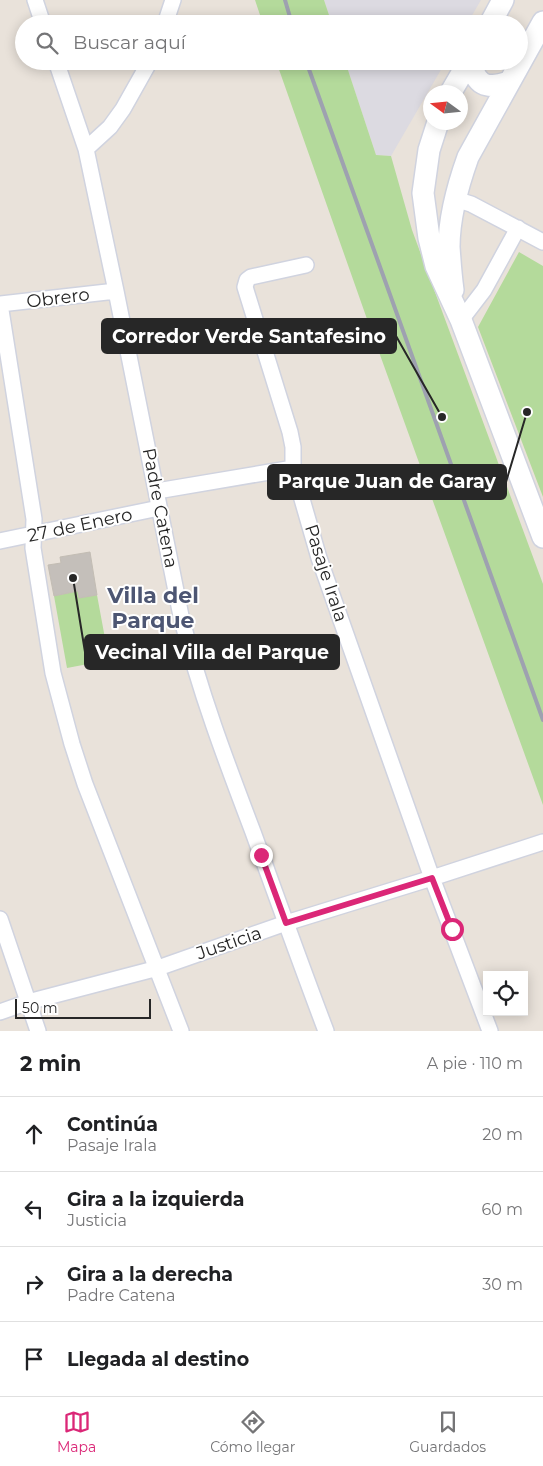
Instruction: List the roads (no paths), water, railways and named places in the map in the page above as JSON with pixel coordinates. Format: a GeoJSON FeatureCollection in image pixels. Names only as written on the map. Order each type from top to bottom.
{"type":"FeatureCollection","features":[{"type":"Feature","properties":{"kind":"street"},"geometry":{"type":"LineString","coordinates":[[35,0],[40,15]]}},
{"type":"Feature","properties":{"kind":"street"},"geometry":{"type":"LineString","coordinates":[[168,15],[173,0]]}},
{"type":"Feature","properties":{"kind":"street"},"geometry":{"type":"LineString","coordinates":[[495,15],[503,0]]}},
{"type":"Feature","properties":{"kind":"street"},"geometry":{"type":"LineString","coordinates":[[528,48],[543,22]]}},
{"type":"Feature","properties":{"kind":"street","name":"Padre Catena"},"geometry":{"type":"LineString","coordinates":[[59,70],[86,149],[181,616],[192,659],[236,786],[326,1031]]}},
{"type":"Feature","properties":{"kind":"street"},"geometry":{"type":"LineString","coordinates":[[86,149],[110,126],[123,109],[146,70]]}},
{"type":"Feature","properties":{"kind":"street"},"geometry":{"type":"LineString","coordinates":[[455,85],[464,70]]}},
{"type":"Feature","properties":{"kind":"street"},"geometry":{"type":"LineString","coordinates":[[472,70],[476,79],[483,84],[498,86],[509,82]]}},
{"type":"Feature","properties":{"kind":"street"},"geometry":{"type":"LineString","coordinates":[[457,311],[449,245],[455,200],[468,157],[516,70]]}},
{"type":"Feature","properties":{"kind":"street"},"geometry":{"type":"LineString","coordinates":[[435,130],[429,150],[423,193],[425,218],[436,266],[457,311],[543,537]]}},
{"type":"Feature","properties":{"kind":"street"},"geometry":{"type":"LineString","coordinates":[[455,200],[470,204],[543,242]]}},
{"type":"Feature","properties":{"kind":"street"},"geometry":{"type":"LineString","coordinates":[[457,311],[484,290],[518,228]]}},
{"type":"Feature","properties":{"kind":"street","name":"Pasaje Irala"},"geometry":{"type":"LineString","coordinates":[[306,265],[251,277],[247,280],[245,287],[290,432],[293,447],[293,468],[319,558],[432,878],[490,1031]]}},
{"type":"Feature","properties":{"kind":"street","name":"Obrero"},"geometry":{"type":"LineString","coordinates":[[0,304],[116,291]]}},
{"type":"Feature","properties":{"kind":"street"},"geometry":{"type":"LineString","coordinates":[[0,304],[34,519],[33,548],[53,673],[67,727],[85,784],[181,1031]]}},
{"type":"Feature","properties":{"kind":"street"},"geometry":{"type":"LineString","coordinates":[[156,491],[293,468]]}},
{"type":"Feature","properties":{"kind":"street","name":"27 de Enero"},"geometry":{"type":"LineString","coordinates":[[0,541],[159,508]]}},
{"type":"Feature","properties":{"kind":"street","name":"Justicia"},"geometry":{"type":"LineString","coordinates":[[0,1012],[28,1002],[158,968],[286,923],[543,842]]}},
{"type":"Feature","properties":{"kind":"street"},"geometry":{"type":"LineString","coordinates":[[0,919],[38,1031]]}},
{"type":"Feature","properties":{"kind":"railway"},"geometry":{"type":"LineString","coordinates":[[285,0],[289,15]]}},
{"type":"Feature","properties":{"kind":"railway"},"geometry":{"type":"LineString","coordinates":[[309,70],[543,720]]}},
{"type":"Feature","properties":{"kind":"place","name":"Parque Juan de Garay"},"geometry":{"type":"Point","coordinates":[527,412]}},
{"type":"Feature","properties":{"kind":"place","name":"Corredor Verde Santafesino"},"geometry":{"type":"Point","coordinates":[442,417]}},
{"type":"Feature","properties":{"kind":"place","name":"Vecinal Villa del Parque"},"geometry":{"type":"Point","coordinates":[73,578]}},
{"type":"Feature","properties":{"kind":"district","name":"Villa del Parque"},"geometry":{"type":"Point","coordinates":[153,608]}}]}
